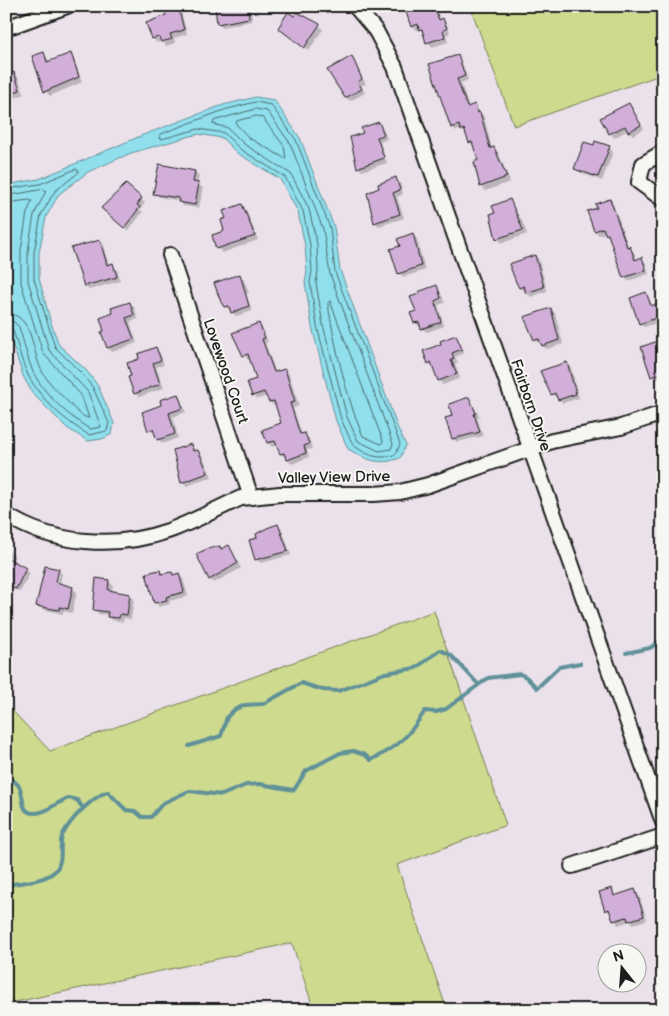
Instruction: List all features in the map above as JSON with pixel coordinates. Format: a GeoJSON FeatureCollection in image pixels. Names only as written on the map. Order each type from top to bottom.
{"type":"FeatureCollection","features":[{"type":"Feature","properties":{"kind":"street"},"geometry":{"type":"LineString","coordinates":[[6,28],[67,6]]}},
{"type":"Feature","properties":{"kind":"street","name":"Fairborn Drive"},"geometry":{"type":"LineString","coordinates":[[355,6],[376,30],[395,67],[663,822]]}},
{"type":"Feature","properties":{"kind":"street"},"geometry":{"type":"LineString","coordinates":[[662,197],[640,182],[642,164],[663,152]]}},
{"type":"Feature","properties":{"kind":"street","name":"Lovewood Court"},"geometry":{"type":"LineString","coordinates":[[170,256],[251,496]]}},
{"type":"Feature","properties":{"kind":"street","name":"Valley View Drive"},"geometry":{"type":"LineString","coordinates":[[6,515],[50,534],[80,540],[121,541],[166,531],[241,498],[251,496],[400,492],[428,485],[552,441],[621,427],[663,413]]}},
{"type":"Feature","properties":{"kind":"street"},"geometry":{"type":"LineString","coordinates":[[572,866],[663,836]]}},
{"type":"Feature","properties":{"kind":"green space"},"geometry":{"type":"Polygon","coordinates":[[[470,6],[663,6],[663,74],[514,126],[470,6]]]}},
{"type":"Feature","properties":{"kind":"green space"},"geometry":{"type":"Polygon","coordinates":[[[434,611],[506,825],[397,865],[447,1010],[314,1010],[292,943],[6,1004],[6,704],[50,751],[434,611]]]}},
{"type":"Feature","properties":{"kind":"water"},"geometry":{"type":"Polygon","coordinates":[[[256,97],[274,100],[300,138],[334,227],[340,270],[398,429],[406,445],[400,458],[386,462],[373,461],[348,449],[336,421],[312,327],[305,282],[307,272],[305,246],[298,212],[280,179],[237,153],[222,138],[198,134],[131,153],[88,172],[59,194],[46,217],[39,253],[39,278],[50,320],[59,345],[86,370],[98,386],[114,423],[112,434],[102,439],[88,441],[67,428],[33,394],[23,376],[6,325],[6,185],[39,179],[143,135],[223,105],[256,97]]]}},
{"type":"Feature","properties":{"kind":"building"},"geometry":{"type":"Polygon","coordinates":[[[163,6],[178,6],[184,30],[170,34],[172,39],[161,42],[159,37],[152,39],[146,23],[166,15],[163,6]]]}},
{"type":"Feature","properties":{"kind":"building"},"geometry":{"type":"Polygon","coordinates":[[[215,6],[248,6],[249,18],[217,24],[215,6]]]}},
{"type":"Feature","properties":{"kind":"building"},"geometry":{"type":"Polygon","coordinates":[[[425,6],[434,6],[439,20],[443,18],[447,29],[443,30],[445,37],[426,43],[422,29],[419,30],[418,24],[411,27],[406,12],[425,6]]]}},
{"type":"Feature","properties":{"kind":"building"},"geometry":{"type":"Polygon","coordinates":[[[288,12],[294,16],[297,12],[320,24],[304,48],[278,28],[288,12]]]}},
{"type":"Feature","properties":{"kind":"building"},"geometry":{"type":"Polygon","coordinates":[[[44,52],[47,62],[71,53],[79,77],[44,92],[32,56],[44,52]]]}},
{"type":"Feature","properties":{"kind":"building"},"geometry":{"type":"Polygon","coordinates":[[[458,55],[465,76],[457,79],[467,107],[475,104],[478,113],[480,112],[490,148],[494,147],[507,177],[480,187],[474,162],[478,160],[472,142],[469,143],[464,129],[461,131],[459,125],[451,128],[429,64],[458,55]]]}},
{"type":"Feature","properties":{"kind":"building"},"geometry":{"type":"Polygon","coordinates":[[[352,56],[362,79],[358,82],[362,89],[345,98],[327,70],[352,56]]]}},
{"type":"Feature","properties":{"kind":"building"},"geometry":{"type":"Polygon","coordinates":[[[14,72],[20,90],[6,95],[6,75],[14,72]]]}},
{"type":"Feature","properties":{"kind":"building"},"geometry":{"type":"Polygon","coordinates":[[[629,103],[641,125],[628,132],[625,126],[609,134],[600,118],[629,103]]]}},
{"type":"Feature","properties":{"kind":"building"},"geometry":{"type":"Polygon","coordinates":[[[379,122],[384,135],[377,137],[384,158],[357,168],[350,137],[363,133],[361,128],[379,122]]]}},
{"type":"Feature","properties":{"kind":"building"},"geometry":{"type":"Polygon","coordinates":[[[595,141],[610,146],[598,177],[574,169],[584,142],[594,145],[595,141]]]}},
{"type":"Feature","properties":{"kind":"building"},"geometry":{"type":"Polygon","coordinates":[[[159,164],[195,171],[193,182],[199,183],[195,205],[178,202],[179,198],[153,194],[159,164]]]}},
{"type":"Feature","properties":{"kind":"building"},"geometry":{"type":"Polygon","coordinates":[[[396,177],[400,190],[393,193],[400,214],[374,223],[367,193],[379,188],[378,184],[396,177]]]}},
{"type":"Feature","properties":{"kind":"building"},"geometry":{"type":"Polygon","coordinates":[[[126,184],[142,198],[137,205],[140,207],[124,228],[101,208],[126,184]]]}},
{"type":"Feature","properties":{"kind":"building"},"geometry":{"type":"Polygon","coordinates":[[[510,199],[523,230],[496,239],[490,214],[495,213],[492,206],[510,199]]]}},
{"type":"Feature","properties":{"kind":"building"},"geometry":{"type":"Polygon","coordinates":[[[610,199],[627,247],[630,246],[635,260],[642,257],[646,270],[623,278],[608,234],[606,235],[603,228],[594,231],[587,211],[597,208],[595,204],[610,199]]]}},
{"type":"Feature","properties":{"kind":"building"},"geometry":{"type":"Polygon","coordinates":[[[242,204],[255,236],[216,249],[212,235],[224,231],[221,220],[226,218],[223,211],[242,204]]]}},
{"type":"Feature","properties":{"kind":"building"},"geometry":{"type":"Polygon","coordinates":[[[413,233],[421,266],[398,274],[390,249],[400,246],[397,239],[413,233]]]}},
{"type":"Feature","properties":{"kind":"building"},"geometry":{"type":"Polygon","coordinates":[[[100,240],[107,265],[113,263],[117,277],[84,286],[71,248],[100,240]]]}},
{"type":"Feature","properties":{"kind":"building"},"geometry":{"type":"Polygon","coordinates":[[[535,255],[544,287],[526,293],[524,286],[519,288],[509,264],[535,255]]]}},
{"type":"Feature","properties":{"kind":"building"},"geometry":{"type":"Polygon","coordinates":[[[240,274],[249,306],[231,313],[229,306],[224,307],[221,302],[214,283],[240,274]]]}},
{"type":"Feature","properties":{"kind":"building"},"geometry":{"type":"Polygon","coordinates":[[[437,285],[441,298],[435,301],[441,322],[421,329],[419,322],[414,323],[410,313],[416,311],[410,297],[437,285]]]}},
{"type":"Feature","properties":{"kind":"building"},"geometry":{"type":"Polygon","coordinates":[[[646,292],[651,306],[658,303],[662,316],[639,324],[630,298],[646,292]]]}},
{"type":"Feature","properties":{"kind":"building"},"geometry":{"type":"Polygon","coordinates":[[[130,302],[134,315],[126,318],[134,339],[107,348],[101,332],[104,331],[100,318],[113,313],[111,308],[130,302]]]}},
{"type":"Feature","properties":{"kind":"building"},"geometry":{"type":"Polygon","coordinates":[[[551,308],[559,340],[542,346],[539,339],[534,340],[524,317],[551,308]]]}},
{"type":"Feature","properties":{"kind":"building"},"geometry":{"type":"Polygon","coordinates":[[[259,323],[265,338],[262,339],[274,372],[285,369],[295,402],[290,403],[300,434],[305,433],[309,444],[304,446],[306,453],[287,460],[284,453],[280,454],[275,441],[267,443],[262,430],[281,423],[274,401],[269,402],[264,392],[252,396],[247,382],[256,379],[248,354],[243,356],[232,333],[259,323]]]}},
{"type":"Feature","properties":{"kind":"building"},"geometry":{"type":"Polygon","coordinates":[[[456,335],[462,349],[452,353],[454,359],[451,360],[457,374],[438,381],[431,362],[428,364],[423,351],[441,344],[440,341],[456,335]]]}},
{"type":"Feature","properties":{"kind":"building"},"geometry":{"type":"Polygon","coordinates":[[[663,339],[663,372],[651,377],[641,347],[663,339]]]}},
{"type":"Feature","properties":{"kind":"building"},"geometry":{"type":"Polygon","coordinates":[[[156,347],[161,360],[153,363],[160,384],[134,394],[128,377],[131,376],[127,363],[139,359],[138,354],[156,347]]]}},
{"type":"Feature","properties":{"kind":"building"},"geometry":{"type":"Polygon","coordinates":[[[567,362],[576,394],[558,400],[555,393],[551,395],[540,371],[567,362]]]}},
{"type":"Feature","properties":{"kind":"building"},"geometry":{"type":"Polygon","coordinates":[[[178,394],[183,408],[169,413],[175,434],[157,440],[153,429],[148,431],[142,412],[161,405],[160,400],[178,394]]]}},
{"type":"Feature","properties":{"kind":"building"},"geometry":{"type":"Polygon","coordinates":[[[469,397],[476,413],[474,414],[480,432],[452,439],[445,418],[452,416],[449,404],[469,397]]]}},
{"type":"Feature","properties":{"kind":"building"},"geometry":{"type":"Polygon","coordinates":[[[191,444],[193,451],[198,450],[208,473],[181,483],[173,450],[191,444]]]}},
{"type":"Feature","properties":{"kind":"building"},"geometry":{"type":"Polygon","coordinates":[[[278,524],[288,551],[255,560],[249,540],[257,538],[256,534],[278,524]]]}},
{"type":"Feature","properties":{"kind":"building"},"geometry":{"type":"Polygon","coordinates":[[[229,545],[238,563],[209,580],[196,554],[207,549],[220,546],[221,549],[229,545]]]}},
{"type":"Feature","properties":{"kind":"building"},"geometry":{"type":"Polygon","coordinates":[[[6,557],[26,568],[16,589],[6,585],[6,557]]]}},
{"type":"Feature","properties":{"kind":"building"},"geometry":{"type":"Polygon","coordinates":[[[45,566],[59,569],[56,582],[73,587],[68,609],[60,607],[59,610],[36,606],[45,566]]]}},
{"type":"Feature","properties":{"kind":"building"},"geometry":{"type":"Polygon","coordinates":[[[160,570],[161,574],[172,572],[173,575],[179,573],[184,592],[166,597],[167,600],[154,603],[146,573],[160,570]]]}},
{"type":"Feature","properties":{"kind":"building"},"geometry":{"type":"Polygon","coordinates":[[[96,578],[109,580],[108,590],[130,594],[127,615],[120,614],[119,618],[107,617],[108,612],[93,610],[96,578]]]}},
{"type":"Feature","properties":{"kind":"building"},"geometry":{"type":"Polygon","coordinates":[[[612,888],[614,896],[635,889],[644,916],[628,921],[627,917],[613,921],[609,909],[605,911],[599,892],[612,888]]]}},
{"type":"Feature","properties":{"kind":"waterway"},"geometry":{"type":"LineString","coordinates":[[626,653],[650,648],[663,639]]}},
{"type":"Feature","properties":{"kind":"waterway"},"geometry":{"type":"LineString","coordinates":[[189,746],[221,736],[227,717],[234,710],[245,705],[263,704],[301,683],[323,690],[339,691],[385,673],[416,668],[440,650],[451,655],[478,684]]}},
{"type":"Feature","properties":{"kind":"waterway"},"geometry":{"type":"LineString","coordinates":[[6,885],[38,880],[53,873],[60,861],[61,840],[66,828],[87,806],[104,793],[108,792],[126,810],[135,811],[142,817],[151,817],[163,803],[189,791],[222,795],[246,785],[260,784],[294,790],[306,771],[340,753],[353,751],[365,755],[371,760],[381,755],[402,740],[425,711],[436,712],[446,709],[488,678],[520,674],[537,688],[559,667],[580,663]]}},
{"type":"Feature","properties":{"kind":"waterway"},"geometry":{"type":"LineString","coordinates":[[6,779],[14,781],[19,786],[23,803],[28,812],[39,813],[69,798],[77,800],[83,808]]}}]}
